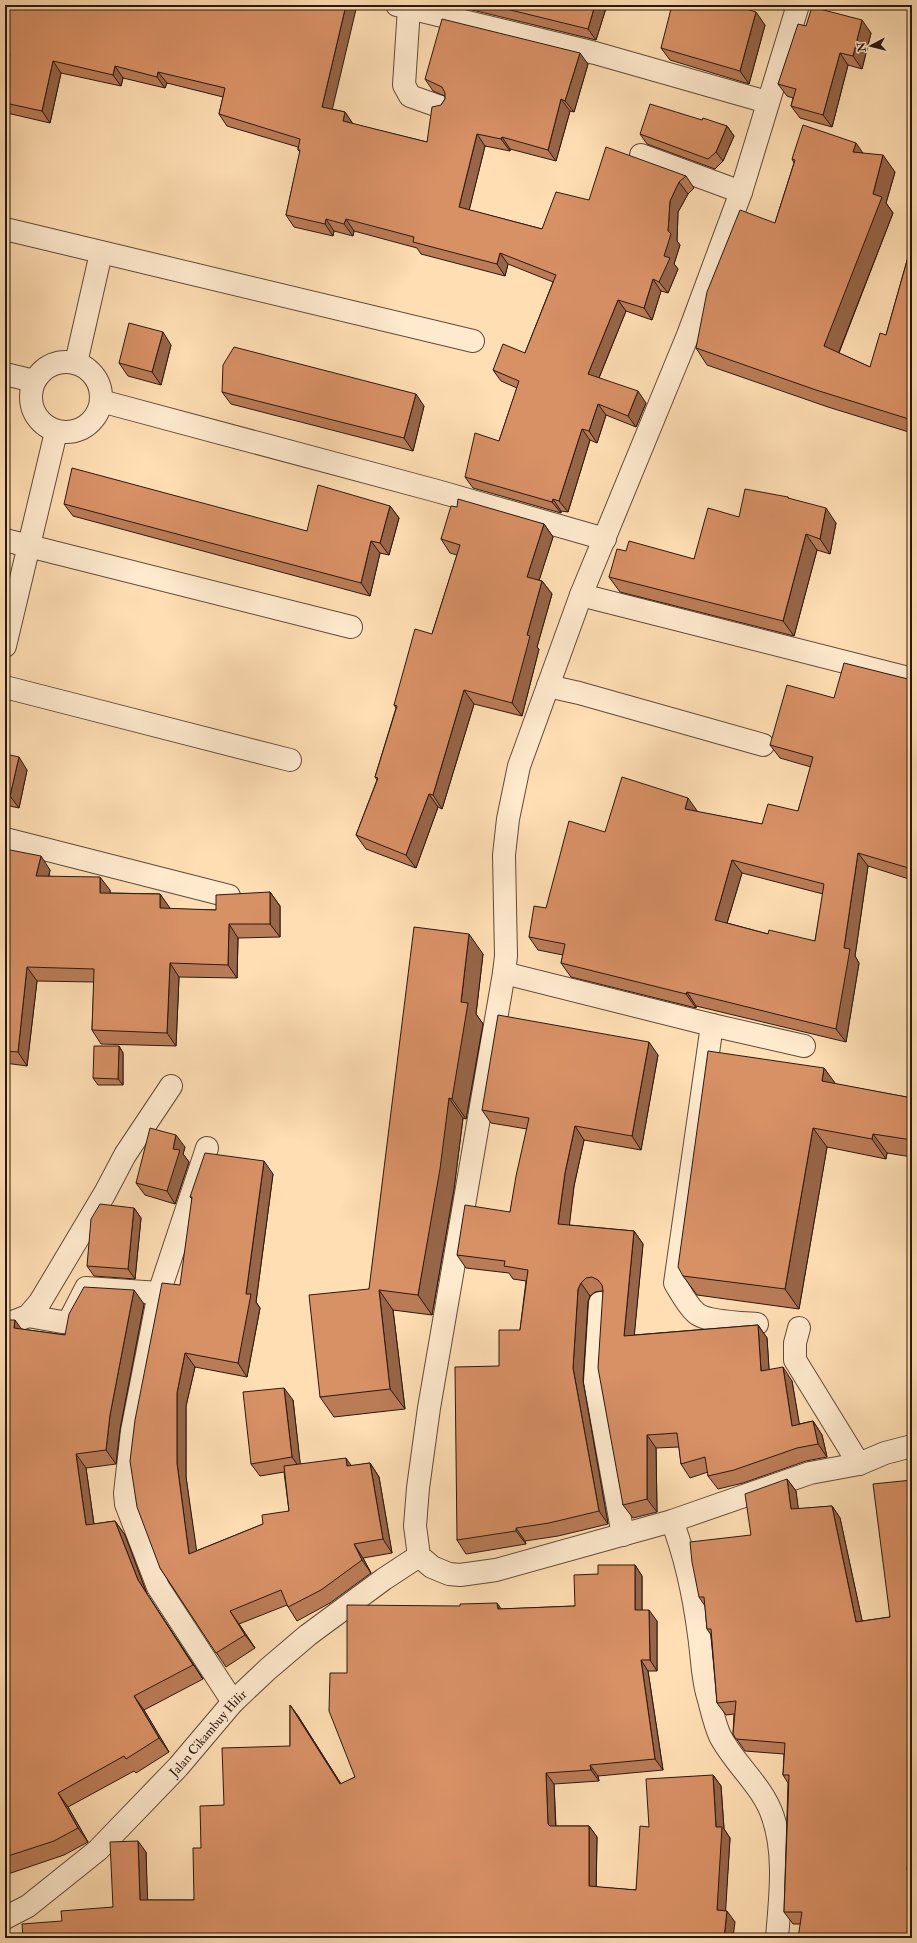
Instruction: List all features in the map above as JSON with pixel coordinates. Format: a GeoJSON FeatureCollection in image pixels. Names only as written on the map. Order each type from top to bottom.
{"type":"FeatureCollection","features":[{"type":"Feature","properties":{"kind":"street"},"geometry":{"type":"LineString","coordinates":[[798,5],[767,102],[741,192],[688,335],[581,595],[519,766],[508,819],[504,855],[506,956],[504,973],[429,1408],[418,1488],[415,1526],[419,1556],[432,1567],[449,1574],[460,1575],[496,1570],[672,1520],[810,1473],[859,1464],[885,1453],[912,1446]]}},
{"type":"Feature","properties":{"kind":"street"},"geometry":{"type":"LineString","coordinates":[[441,107],[410,96],[404,86],[403,7],[595,53],[767,102]]}},
{"type":"Feature","properties":{"kind":"street"},"geometry":{"type":"LineString","coordinates":[[642,155],[741,192]]}},
{"type":"Feature","properties":{"kind":"street"},"geometry":{"type":"LineString","coordinates":[[5,229],[473,341]]}},
{"type":"Feature","properties":{"kind":"street"},"geometry":{"type":"LineString","coordinates":[[76,363],[101,253]]}},
{"type":"Feature","properties":{"kind":"street"},"geometry":{"type":"LineString","coordinates":[[63,362],[76,363],[87,368],[95,377],[101,389],[101,401],[98,413],[91,423],[80,430],[69,433],[56,432],[45,426],[37,417],[31,406],[31,394],[34,381],[41,371],[52,365],[63,362]]}},
{"type":"Feature","properties":{"kind":"street"},"geometry":{"type":"LineString","coordinates":[[5,374],[34,381]]}},
{"type":"Feature","properties":{"kind":"street"},"geometry":{"type":"LineString","coordinates":[[101,401],[453,496],[605,539]]}},
{"type":"Feature","properties":{"kind":"street"},"geometry":{"type":"LineString","coordinates":[[5,646],[56,432]]}},
{"type":"Feature","properties":{"kind":"street"},"geometry":{"type":"LineString","coordinates":[[5,540],[351,626]]}},
{"type":"Feature","properties":{"kind":"street"},"geometry":{"type":"LineString","coordinates":[[581,595],[912,679]]}},
{"type":"Feature","properties":{"kind":"street"},"geometry":{"type":"LineString","coordinates":[[548,686],[579,693],[763,745]]}},
{"type":"Feature","properties":{"kind":"street"},"geometry":{"type":"LineString","coordinates":[[5,687],[290,760]]}},
{"type":"Feature","properties":{"kind":"street"},"geometry":{"type":"LineString","coordinates":[[5,839],[229,896]]}},
{"type":"Feature","properties":{"kind":"street"},"geometry":{"type":"LineString","coordinates":[[504,973],[712,1026],[804,1046]]}},
{"type":"Feature","properties":{"kind":"street"},"geometry":{"type":"LineString","coordinates":[[712,1026],[675,1283],[686,1301],[697,1314],[729,1322],[758,1324]]}},
{"type":"Feature","properties":{"kind":"street"},"geometry":{"type":"LineString","coordinates":[[28,1316],[46,1292],[105,1193],[125,1155],[171,1086]]}},
{"type":"Feature","properties":{"kind":"street"},"geometry":{"type":"LineString","coordinates":[[207,1148],[159,1292],[132,1431],[125,1493],[126,1504],[158,1587],[233,1702]]}},
{"type":"Feature","properties":{"kind":"street"},"geometry":{"type":"LineString","coordinates":[[5,1325],[28,1316],[62,1322],[69,1321],[86,1288],[159,1292]]}},
{"type":"Feature","properties":{"kind":"street"},"geometry":{"type":"LineString","coordinates":[[600,1303],[595,1382],[623,1535]]}},
{"type":"Feature","properties":{"kind":"street"},"geometry":{"type":"LineString","coordinates":[[799,1328],[795,1343],[795,1360],[859,1464]]}},
{"type":"Feature","properties":{"kind":"street"},"geometry":{"type":"LineString","coordinates":[[672,1520],[685,1556],[700,1636],[702,1666],[707,1692],[720,1736],[760,1792],[773,1817],[779,1848],[780,1876],[777,1938]]}},
{"type":"Feature","properties":{"kind":"street","name":"Jalan Cikambuy Hilir"},"geometry":{"type":"LineString","coordinates":[[5,1918],[28,1906],[98,1850],[178,1767],[233,1702],[308,1636],[384,1579],[419,1556]]}},
{"type":"Feature","properties":{"kind":"building"},"geometry":{"type":"Polygon","coordinates":[[[5,5],[292,5],[309,9],[310,5],[346,5],[322,107],[345,112],[343,121],[427,142],[432,107],[441,105],[445,99],[445,93],[442,87],[425,79],[442,19],[580,53],[565,101],[561,99],[548,150],[502,137],[501,139],[477,134],[459,207],[542,229],[556,192],[589,200],[606,147],[686,176],[679,182],[670,201],[668,231],[671,234],[664,256],[670,258],[659,282],[653,279],[644,308],[618,300],[588,374],[638,391],[628,416],[598,404],[589,431],[582,429],[559,501],[553,499],[552,502],[465,477],[475,433],[499,441],[519,381],[493,370],[503,344],[525,353],[556,275],[500,253],[497,264],[413,242],[414,237],[346,219],[344,224],[326,219],[325,224],[286,215],[300,150],[298,150],[300,139],[219,114],[225,88],[158,72],[157,77],[115,66],[113,75],[53,61],[42,111],[5,103],[5,74],[10,54],[5,53],[5,5]]]}},
{"type":"Feature","properties":{"kind":"building"},"geometry":{"type":"Polygon","coordinates":[[[490,5],[595,5],[588,29],[490,5]]]}},
{"type":"Feature","properties":{"kind":"building"},"geometry":{"type":"Polygon","coordinates":[[[672,5],[733,5],[756,12],[740,71],[661,48],[672,5]]]}},
{"type":"Feature","properties":{"kind":"building"},"geometry":{"type":"Polygon","coordinates":[[[812,7],[862,20],[853,56],[840,53],[823,115],[791,106],[796,89],[778,84],[798,24],[806,26],[812,7]]]}},
{"type":"Feature","properties":{"kind":"building"},"geometry":{"type":"Polygon","coordinates":[[[650,104],[727,126],[716,152],[708,159],[640,134],[650,104]]]}},
{"type":"Feature","properties":{"kind":"building"},"geometry":{"type":"Polygon","coordinates":[[[803,125],[856,143],[853,152],[883,155],[873,194],[882,197],[824,346],[870,367],[880,333],[886,335],[912,243],[912,420],[816,390],[696,348],[707,292],[740,210],[775,223],[795,160],[792,159],[803,125]]]}},
{"type":"Feature","properties":{"kind":"building"},"geometry":{"type":"Polygon","coordinates":[[[129,323],[163,332],[152,372],[119,363],[129,323]]]}},
{"type":"Feature","properties":{"kind":"building"},"geometry":{"type":"Polygon","coordinates":[[[234,347],[416,394],[404,438],[222,392],[223,365],[234,347]]]}},
{"type":"Feature","properties":{"kind":"building"},"geometry":{"type":"Polygon","coordinates":[[[72,468],[307,531],[318,485],[390,506],[380,543],[371,541],[361,583],[64,504],[72,468]]]}},
{"type":"Feature","properties":{"kind":"building"},"geometry":{"type":"Polygon","coordinates":[[[745,489],[788,497],[826,508],[820,539],[806,534],[783,621],[609,577],[617,549],[626,551],[629,541],[694,559],[708,508],[739,517],[745,489]]]}},
{"type":"Feature","properties":{"kind":"building"},"geometry":{"type":"Polygon","coordinates":[[[458,499],[544,524],[527,577],[542,581],[527,635],[530,636],[512,703],[464,690],[433,795],[429,794],[406,855],[356,835],[378,778],[375,777],[397,706],[394,705],[415,629],[432,634],[460,545],[441,539],[451,506],[457,507],[458,499]]]}},
{"type":"Feature","properties":{"kind":"building"},"geometry":{"type":"Polygon","coordinates":[[[844,663],[912,680],[912,869],[858,853],[844,948],[850,949],[836,1029],[687,992],[686,994],[561,963],[565,944],[529,937],[534,906],[546,908],[569,821],[605,832],[622,777],[688,798],[685,809],[762,824],[768,804],[798,811],[813,757],[770,745],[787,685],[834,698],[844,663]],[[732,860],[715,920],[768,934],[769,930],[815,941],[824,884],[732,860]]]}},
{"type":"Feature","properties":{"kind":"building"},"geometry":{"type":"Polygon","coordinates":[[[5,754],[19,757],[10,796],[5,795],[5,754]]]}},
{"type":"Feature","properties":{"kind":"building"},"geometry":{"type":"Polygon","coordinates":[[[5,849],[41,856],[36,876],[100,877],[100,893],[160,894],[160,908],[216,910],[216,895],[270,892],[270,924],[229,924],[228,965],[170,963],[167,1033],[92,1030],[94,969],[27,967],[18,1052],[5,1051],[5,849]]]}},
{"type":"Feature","properties":{"kind":"building"},"geometry":{"type":"Polygon","coordinates":[[[414,927],[469,934],[461,1002],[468,1003],[452,1099],[449,1098],[440,1169],[418,1295],[379,1290],[390,1389],[320,1397],[309,1295],[369,1289],[414,927]]]}},
{"type":"Feature","properties":{"kind":"building"},"geometry":{"type":"Polygon","coordinates":[[[498,1015],[649,1042],[632,1136],[575,1126],[565,1173],[558,1224],[634,1231],[624,1336],[758,1325],[761,1371],[783,1367],[792,1426],[813,1421],[818,1444],[797,1448],[734,1470],[708,1476],[705,1457],[681,1464],[677,1433],[647,1435],[647,1499],[623,1505],[598,1368],[603,1290],[602,1285],[598,1280],[592,1277],[586,1278],[578,1289],[573,1368],[599,1511],[549,1523],[516,1528],[516,1531],[457,1540],[455,1367],[499,1366],[499,1330],[520,1330],[528,1270],[504,1266],[505,1261],[457,1255],[465,1205],[510,1212],[516,1176],[529,1118],[482,1110],[498,1015]]]}},
{"type":"Feature","properties":{"kind":"building"},"geometry":{"type":"Polygon","coordinates":[[[94,1046],[119,1046],[118,1079],[93,1078],[94,1046]]]}},
{"type":"Feature","properties":{"kind":"building"},"geometry":{"type":"Polygon","coordinates":[[[708,1051],[824,1068],[822,1081],[912,1098],[912,1140],[873,1134],[872,1139],[813,1128],[785,1289],[683,1276],[678,1267],[708,1051]]]}},
{"type":"Feature","properties":{"kind":"building"},"geometry":{"type":"Polygon","coordinates":[[[150,1128],[176,1135],[173,1149],[180,1150],[167,1191],[136,1183],[150,1128]]]}},
{"type":"Feature","properties":{"kind":"building"},"geometry":{"type":"Polygon","coordinates":[[[205,1153],[264,1161],[246,1294],[251,1294],[238,1363],[185,1353],[177,1393],[177,1463],[189,1554],[263,1524],[262,1515],[289,1511],[284,1466],[346,1458],[347,1466],[370,1463],[383,1539],[354,1544],[362,1560],[321,1590],[288,1607],[281,1590],[230,1611],[245,1635],[216,1653],[160,1568],[137,1507],[130,1461],[135,1420],[162,1283],[180,1285],[192,1197],[190,1197],[205,1153]]]}},
{"type":"Feature","properties":{"kind":"building"},"geometry":{"type":"Polygon","coordinates":[[[100,1204],[134,1208],[128,1269],[87,1266],[91,1219],[100,1204]]]}},
{"type":"Feature","properties":{"kind":"building"},"geometry":{"type":"Polygon","coordinates":[[[84,1287],[134,1290],[110,1415],[106,1450],[76,1454],[86,1525],[115,1521],[138,1580],[193,1665],[134,1696],[159,1738],[126,1759],[124,1756],[58,1793],[78,1828],[54,1841],[5,1857],[5,1320],[15,1320],[14,1328],[65,1335],[69,1314],[84,1287]]]}},
{"type":"Feature","properties":{"kind":"building"},"geometry":{"type":"Polygon","coordinates":[[[284,1388],[292,1457],[251,1464],[243,1392],[284,1388]]]}},
{"type":"Feature","properties":{"kind":"building"},"geometry":{"type":"Polygon","coordinates":[[[787,1479],[791,1509],[832,1506],[856,1622],[890,1617],[873,1484],[912,1480],[912,1829],[910,1828],[907,1870],[912,1871],[912,1938],[798,1938],[802,1912],[784,1912],[789,1775],[783,1775],[785,1743],[736,1739],[733,1734],[736,1701],[717,1703],[711,1629],[707,1629],[704,1597],[699,1597],[692,1562],[690,1542],[751,1535],[745,1494],[787,1479]]]}},
{"type":"Feature","properties":{"kind":"building"},"geometry":{"type":"Polygon","coordinates":[[[598,1565],[635,1565],[635,1610],[649,1610],[650,1660],[641,1660],[655,1759],[590,1765],[591,1770],[546,1773],[548,1824],[550,1826],[589,1826],[589,1886],[636,1890],[640,1826],[649,1827],[646,1779],[713,1775],[716,1827],[722,1827],[717,1910],[727,1911],[724,1938],[23,1938],[22,1924],[62,1921],[61,1911],[113,1907],[110,1842],[138,1841],[140,1900],[194,1900],[193,1848],[201,1848],[200,1806],[224,1805],[222,1748],[290,1746],[290,1705],[340,1784],[355,1777],[329,1711],[330,1673],[347,1673],[347,1605],[460,1606],[460,1604],[497,1603],[498,1609],[575,1606],[574,1575],[598,1574],[598,1565]]]}}]}
